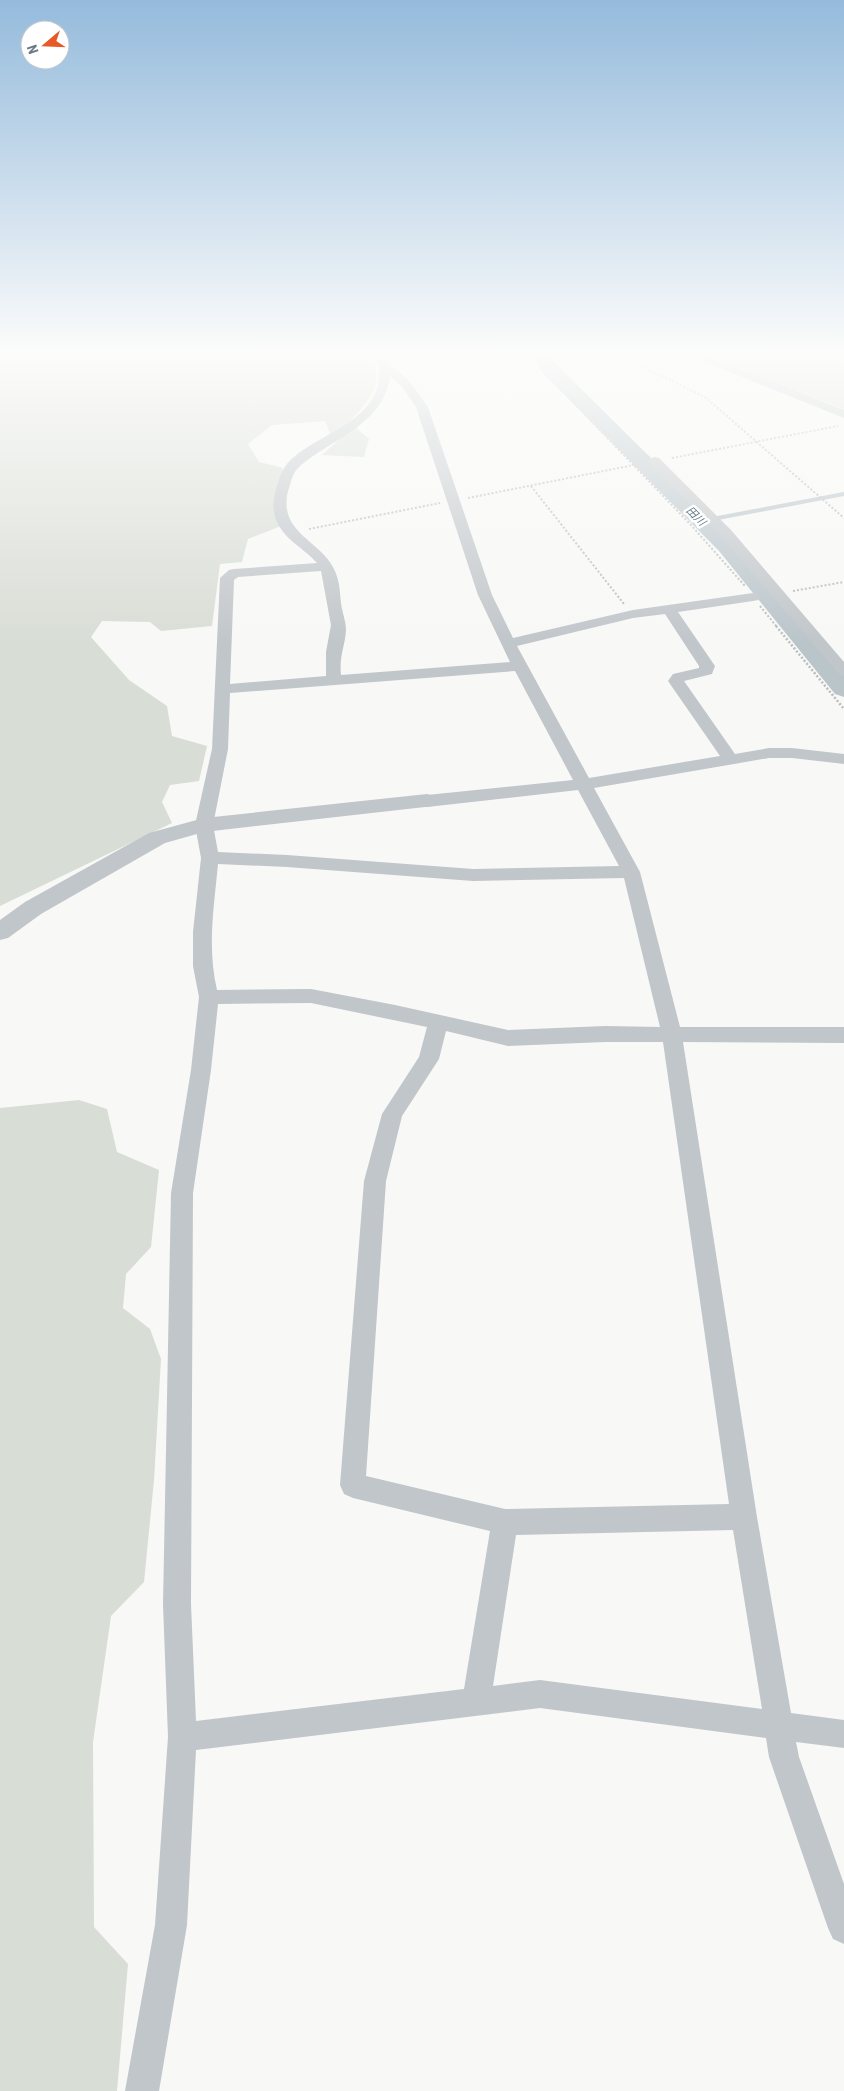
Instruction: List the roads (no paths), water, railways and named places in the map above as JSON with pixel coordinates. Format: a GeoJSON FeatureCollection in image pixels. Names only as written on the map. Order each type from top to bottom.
{"type":"FeatureCollection","features":[{"type":"Feature","properties":{"kind":"street"},"geometry":{"type":"LineString","coordinates":[[315,449],[296,462],[288,471],[280,500],[279,514],[283,525],[316,552],[330,575],[334,609],[338,622],[338,633],[334,644],[333,675],[336,681]]}},
{"type":"Feature","properties":{"kind":"street"},"geometry":{"type":"LineString","coordinates":[[436,449],[485,595],[508,644],[631,872],[639,898],[672,1034],[744,1517],[784,1757],[844,1928]]}},
{"type":"Feature","properties":{"kind":"street"},"geometry":{"type":"LineString","coordinates":[[655,461],[726,533],[844,671]]}},
{"type":"Feature","properties":{"kind":"street"},"geometry":{"type":"LineString","coordinates":[[142,2091],[171,1925],[182,1737],[178,1688],[177,1604],[182,1193],[201,1070],[209,997],[202,966],[202,932],[210,858],[204,825],[220,749],[227,578],[234,573],[326,567]]}},
{"type":"Feature","properties":{"kind":"street"},"geometry":{"type":"LineString","coordinates":[[508,644],[633,614],[753,597]]}},
{"type":"Feature","properties":{"kind":"street"},"geometry":{"type":"LineString","coordinates":[[669,610],[707,666],[707,671],[678,677],[676,681],[730,759]]}},
{"type":"Feature","properties":{"kind":"street"},"geometry":{"type":"LineString","coordinates":[[223,689],[521,666]]}},
{"type":"Feature","properties":{"kind":"street"},"geometry":{"type":"LineString","coordinates":[[0,932],[32,908],[148,842],[156,838],[204,825],[584,784],[730,759],[784,753],[844,758]]}},
{"type":"Feature","properties":{"kind":"street"},"geometry":{"type":"LineString","coordinates":[[210,858],[287,860],[473,875],[616,874],[631,872]]}},
{"type":"Feature","properties":{"kind":"street"},"geometry":{"type":"LineString","coordinates":[[209,997],[311,996],[395,1012],[508,1038],[605,1034],[844,1035]]}},
{"type":"Feature","properties":{"kind":"street"},"geometry":{"type":"LineString","coordinates":[[438,1023],[429,1059],[392,1114],[375,1181],[353,1485],[505,1522],[744,1517]]}},
{"type":"Feature","properties":{"kind":"street"},"geometry":{"type":"LineString","coordinates":[[476,1702],[505,1522]]}},
{"type":"Feature","properties":{"kind":"street"},"geometry":{"type":"LineString","coordinates":[[182,1737],[540,1694],[844,1734]]}},
{"type":"Feature","properties":{"kind":"waterway","name":"田川"},"geometry":{"type":"LineString","coordinates":[[630,449],[727,546],[844,689]]}},
{"type":"Feature","properties":{"kind":"waterway"},"geometry":{"type":"LineString","coordinates":[[702,521],[844,494]]}}]}
